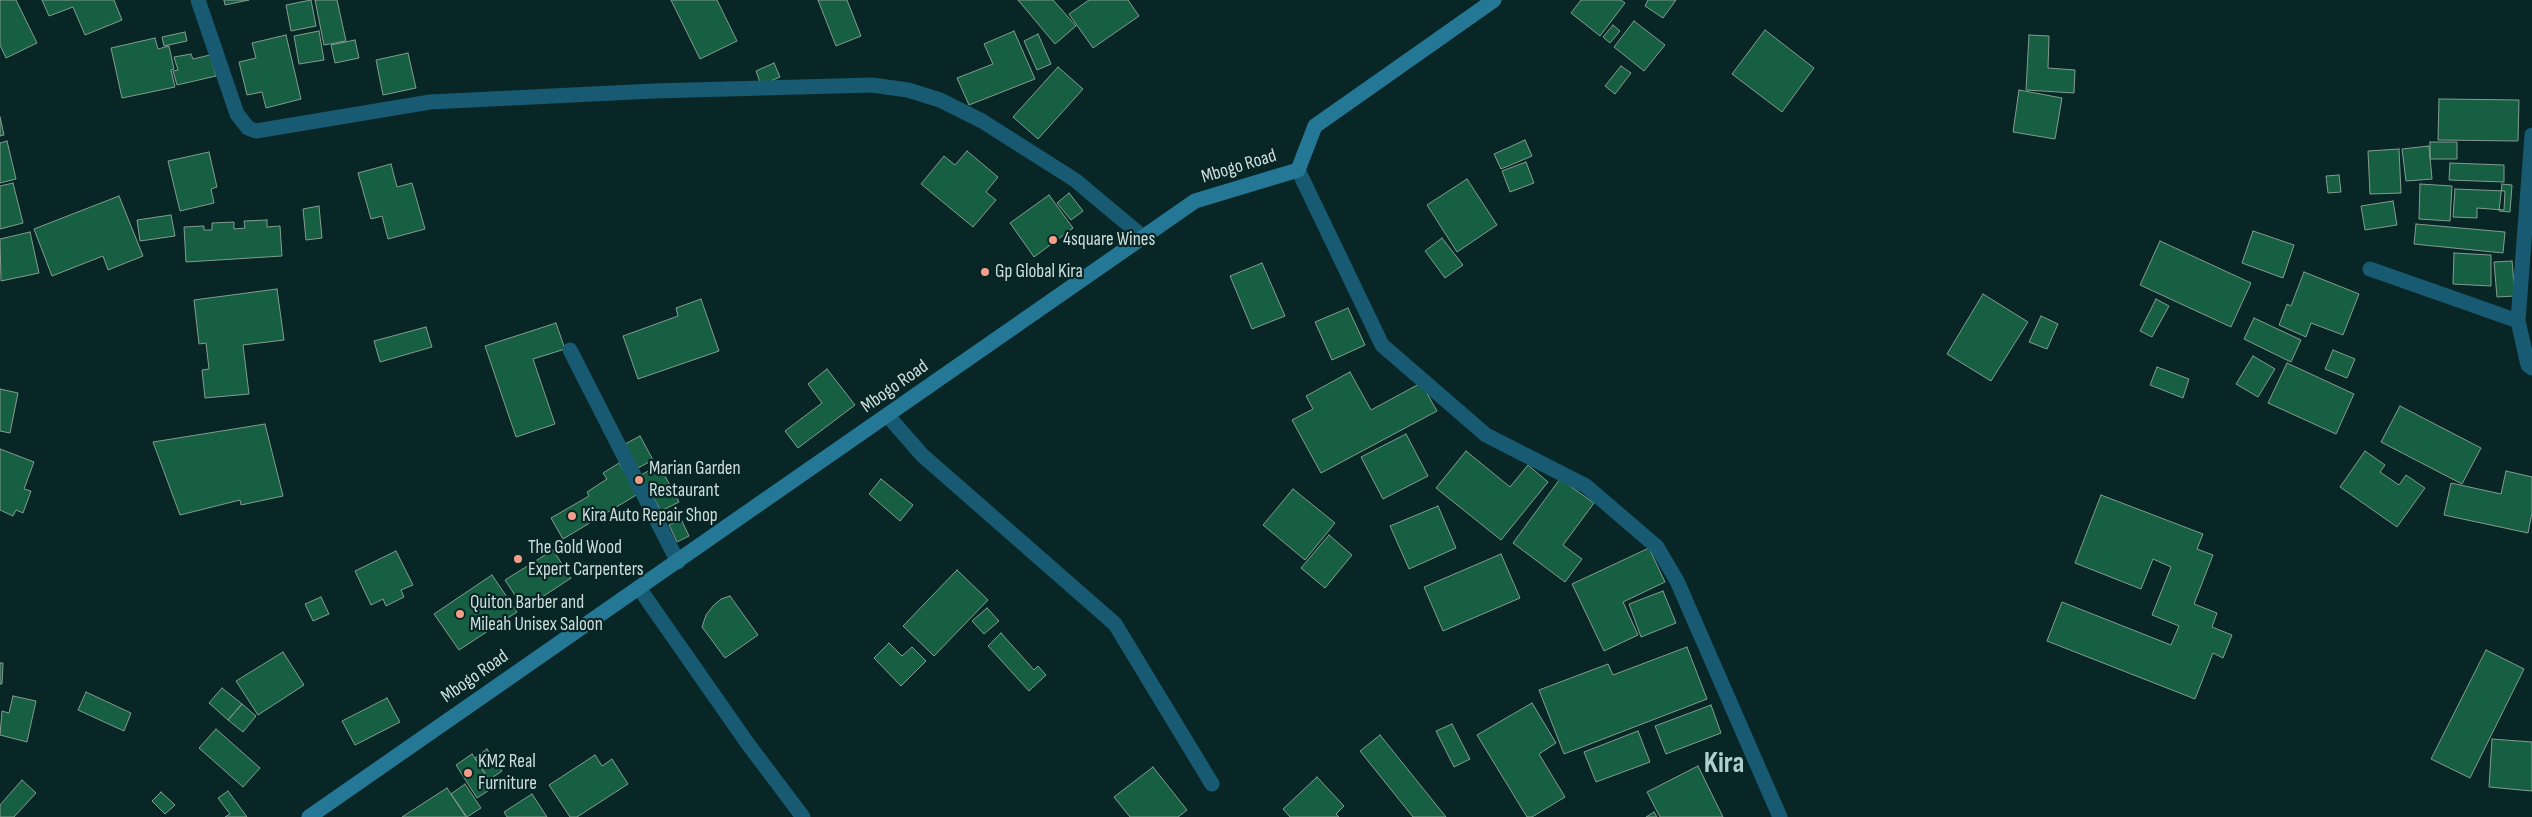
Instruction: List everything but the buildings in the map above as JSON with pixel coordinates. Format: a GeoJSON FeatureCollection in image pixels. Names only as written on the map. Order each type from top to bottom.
{"type":"FeatureCollection","features":[{"type":"Feature","properties":{"kind":"main road","name":"Mbogo Road"},"geometry":{"type":"LineString","coordinates":[[309,817],[1195,201],[1298,170],[1315,126],[1494,0]]}},
{"type":"Feature","properties":{"kind":"street"},"geometry":{"type":"LineString","coordinates":[[198,0],[237,114],[248,128],[256,131],[430,102],[654,91],[872,85],[908,90],[940,100],[982,121],[1075,180],[1143,237]]}},
{"type":"Feature","properties":{"kind":"street"},"geometry":{"type":"LineString","coordinates":[[2532,135],[2518,321],[2528,365],[2532,368]]}},
{"type":"Feature","properties":{"kind":"street"},"geometry":{"type":"LineString","coordinates":[[1298,170],[1382,345],[1486,434],[1586,486],[1658,547],[1677,581],[1780,817]]}},
{"type":"Feature","properties":{"kind":"street"},"geometry":{"type":"LineString","coordinates":[[2370,269],[2518,321]]}},
{"type":"Feature","properties":{"kind":"street"},"geometry":{"type":"LineString","coordinates":[[570,350],[678,562]]}},
{"type":"Feature","properties":{"kind":"street"},"geometry":{"type":"LineString","coordinates":[[888,416],[922,455],[1115,624],[1212,784]]}},
{"type":"Feature","properties":{"kind":"street"},"geometry":{"type":"LineString","coordinates":[[639,588],[748,744],[803,817]]}},
{"type":"Feature","properties":{"kind":"place","name":"4square Wines"},"geometry":{"type":"Point","coordinates":[1053,240]}},
{"type":"Feature","properties":{"kind":"place","name":"Gp Global Kira"},"geometry":{"type":"Point","coordinates":[985,272]}},
{"type":"Feature","properties":{"kind":"place","name":"Marian Garden Restaurant"},"geometry":{"type":"Point","coordinates":[639,480]}},
{"type":"Feature","properties":{"kind":"place","name":"Kira Auto Repair Shop"},"geometry":{"type":"Point","coordinates":[572,516]}},
{"type":"Feature","properties":{"kind":"place","name":"The Gold Wood Expert Carpenters"},"geometry":{"type":"Point","coordinates":[518,559]}},
{"type":"Feature","properties":{"kind":"place","name":"Quiton Barber and Mileah Unisex Saloon"},"geometry":{"type":"Point","coordinates":[460,614]}},
{"type":"Feature","properties":{"kind":"place","name":"KM2 Real Furniture"},"geometry":{"type":"Point","coordinates":[468,773]}},
{"type":"Feature","properties":{"kind":"district","name":"Kira"},"geometry":{"type":"Point","coordinates":[1724,765]}}]}
